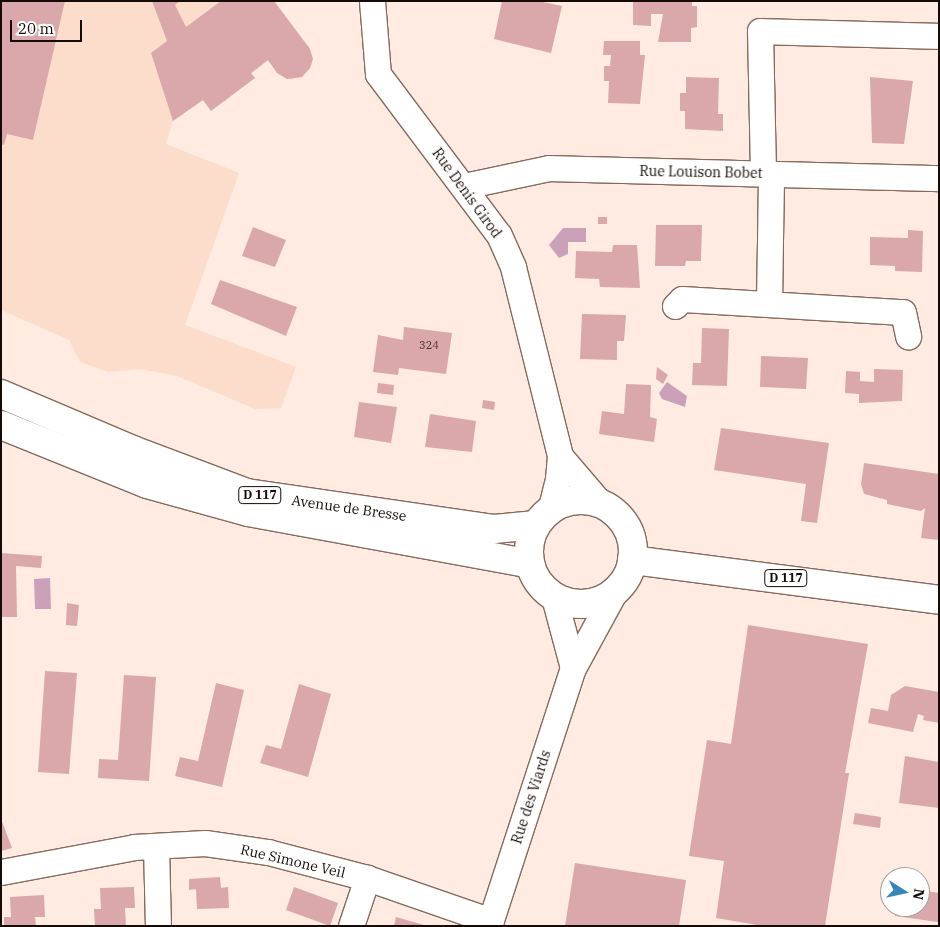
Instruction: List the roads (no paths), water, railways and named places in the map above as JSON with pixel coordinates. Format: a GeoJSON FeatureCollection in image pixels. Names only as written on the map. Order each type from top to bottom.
{"type":"FeatureCollection","features":[{"type":"Feature","properties":{"kind":"main road","name":"Avenue de Bresse"},"geometry":{"type":"LineString","coordinates":[[1,394],[133,450],[247,492],[494,529],[543,517]]}},
{"type":"Feature","properties":{"kind":"main road","name":"Avenue de Bresse"},"geometry":{"type":"LineString","coordinates":[[1,425],[147,484],[248,512],[530,564]]}},
{"type":"Feature","properties":{"kind":"main road"},"geometry":{"type":"LineString","coordinates":[[574,500],[601,504],[622,520],[631,539],[632,560],[629,572],[615,591],[601,600],[585,604],[554,597],[534,577],[530,564],[530,537],[543,517],[574,500]]}},
{"type":"Feature","properties":{"kind":"main road","name":"D 117"},"geometry":{"type":"LineString","coordinates":[[632,560],[939,600]]}},
{"type":"Feature","properties":{"kind":"street","name":"Rue Denis Girod"},"geometry":{"type":"LineString","coordinates":[[372,1],[378,74],[499,235],[513,267],[560,456],[558,479],[543,517]]}},
{"type":"Feature","properties":{"kind":"street"},"geometry":{"type":"LineString","coordinates":[[769,304],[767,174],[760,31],[939,36]]}},
{"type":"Feature","properties":{"kind":"street","name":"Rue Louison Bobet"},"geometry":{"type":"LineString","coordinates":[[464,186],[520,172],[549,168],[939,178]]}},
{"type":"Feature","properties":{"kind":"street"},"geometry":{"type":"LineString","coordinates":[[675,306],[682,299],[902,312],[908,336]]}},
{"type":"Feature","properties":{"kind":"street","name":"Rue Denis Girod"},"geometry":{"type":"LineString","coordinates":[[560,456],[601,504]]}},
{"type":"Feature","properties":{"kind":"street","name":"Rue des Viards"},"geometry":{"type":"LineString","coordinates":[[490,923],[573,668],[615,591]]}},
{"type":"Feature","properties":{"kind":"street"},"geometry":{"type":"LineString","coordinates":[[554,597],[573,668]]}},
{"type":"Feature","properties":{"kind":"street","name":"Rue Simone Veil"},"geometry":{"type":"LineString","coordinates":[[1,872],[62,859],[156,846],[205,843],[268,852],[367,878],[490,923]]}},
{"type":"Feature","properties":{"kind":"street"},"geometry":{"type":"LineString","coordinates":[[156,846],[158,926]]}},
{"type":"Feature","properties":{"kind":"street"},"geometry":{"type":"LineString","coordinates":[[351,926],[367,878]]}}]}
